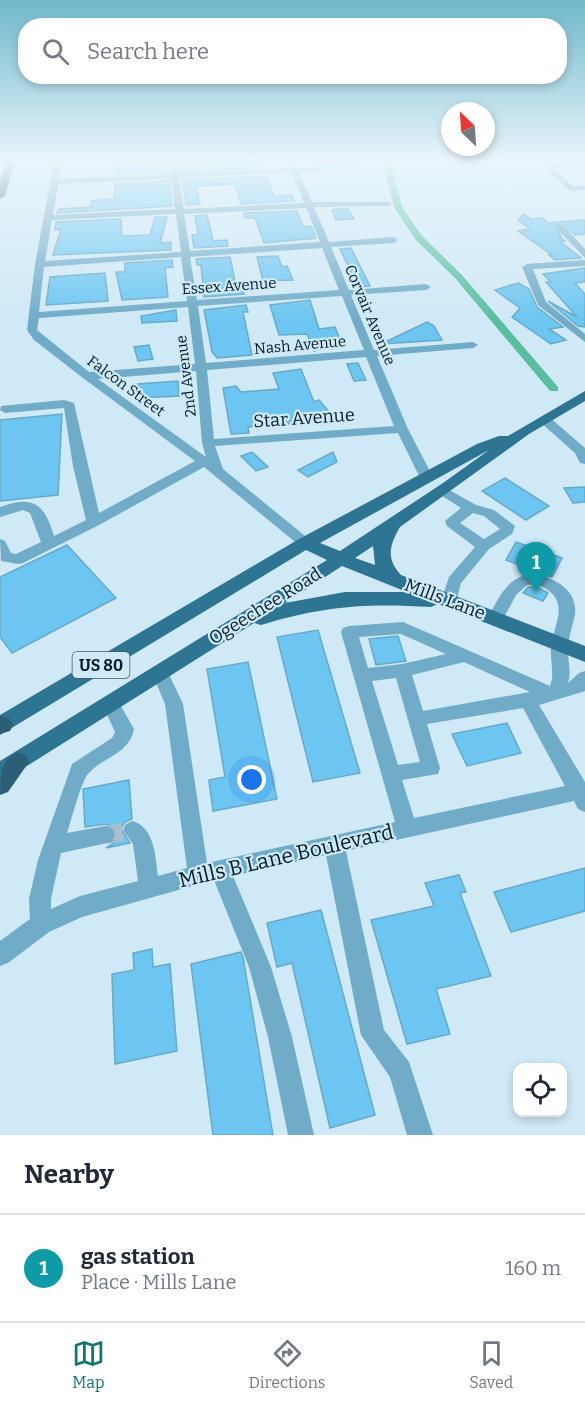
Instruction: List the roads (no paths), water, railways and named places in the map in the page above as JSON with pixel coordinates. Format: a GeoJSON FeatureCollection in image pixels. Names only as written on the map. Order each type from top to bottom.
{"type":"FeatureCollection","features":[{"type":"Feature","properties":{"kind":"highway"},"geometry":{"type":"LineString","coordinates":[[0,785],[9,767]]}},
{"type":"Feature","properties":{"kind":"main road","name":"Ogeechee Road"},"geometry":{"type":"LineString","coordinates":[[9,767],[341,559],[444,491],[524,431],[585,395]]}},
{"type":"Feature","properties":{"kind":"main road","name":"Ogeechee Road"},"geometry":{"type":"LineString","coordinates":[[1,725],[305,543],[482,447],[524,431]]}},
{"type":"Feature","properties":{"kind":"main road"},"geometry":{"type":"LineString","coordinates":[[395,523],[381,545],[381,556],[386,570],[395,580]]}},
{"type":"Feature","properties":{"kind":"main road","name":"Mills Lane"},"geometry":{"type":"LineString","coordinates":[[305,543],[585,654]]}},
{"type":"Feature","properties":{"kind":"main road"},"geometry":{"type":"LineString","coordinates":[[220,634],[285,609],[329,600],[368,596],[449,601]]}},
{"type":"Feature","properties":{"kind":"street"},"geometry":{"type":"LineString","coordinates":[[34,315],[40,264],[50,215]]}},
{"type":"Feature","properties":{"kind":"street"},"geometry":{"type":"LineString","coordinates":[[49,218],[115,215]]}},
{"type":"Feature","properties":{"kind":"street","name":"2nd Avenue"},"geometry":{"type":"LineString","coordinates":[[179,215],[201,368],[208,443],[217,471]]}},
{"type":"Feature","properties":{"kind":"street","name":"Corvair Avenue"},"geometry":{"type":"LineString","coordinates":[[313,215],[402,429],[426,477]]}},
{"type":"Feature","properties":{"kind":"street"},"geometry":{"type":"LineString","coordinates":[[561,228],[585,255]]}},
{"type":"Feature","properties":{"kind":"street"},"geometry":{"type":"LineString","coordinates":[[40,264],[394,240]]}},
{"type":"Feature","properties":{"kind":"street"},"geometry":{"type":"LineString","coordinates":[[585,263],[527,267],[542,303],[585,339]]}},
{"type":"Feature","properties":{"kind":"street","name":"Essex Avenue"},"geometry":{"type":"LineString","coordinates":[[34,315],[426,287]]}},
{"type":"Feature","properties":{"kind":"street","name":"Falcon Street"},"geometry":{"type":"LineString","coordinates":[[34,315],[32,330],[38,338],[217,471]]}},
{"type":"Feature","properties":{"kind":"street","name":"Nash Avenue"},"geometry":{"type":"LineString","coordinates":[[87,376],[473,345]]}},
{"type":"Feature","properties":{"kind":"street"},"geometry":{"type":"LineString","coordinates":[[5,409],[64,404],[69,406],[80,466],[94,522]]}},
{"type":"Feature","properties":{"kind":"street"},"geometry":{"type":"LineString","coordinates":[[544,419],[580,451],[585,460]]}},
{"type":"Feature","properties":{"kind":"street","name":"Star Avenue"},"geometry":{"type":"LineString","coordinates":[[208,443],[402,429]]}},
{"type":"Feature","properties":{"kind":"street"},"geometry":{"type":"LineString","coordinates":[[0,544],[6,557],[10,560],[18,559],[94,522],[204,462]]}},
{"type":"Feature","properties":{"kind":"street"},"geometry":{"type":"LineString","coordinates":[[217,471],[305,543]]}},
{"type":"Feature","properties":{"kind":"street"},"geometry":{"type":"LineString","coordinates":[[444,491],[471,508],[489,513],[508,526],[507,531],[484,546],[454,581],[449,601]]}},
{"type":"Feature","properties":{"kind":"street"},"geometry":{"type":"LineString","coordinates":[[0,512],[11,507],[33,506],[39,510],[49,544]]}},
{"type":"Feature","properties":{"kind":"street"},"geometry":{"type":"LineString","coordinates":[[471,508],[452,521],[454,526],[484,546]]}},
{"type":"Feature","properties":{"kind":"street"},"geometry":{"type":"LineString","coordinates":[[495,619],[515,585],[529,579],[542,581],[558,589],[565,598],[567,608],[559,644],[563,680],[554,695]]}},
{"type":"Feature","properties":{"kind":"street"},"geometry":{"type":"LineString","coordinates":[[407,828],[349,632],[403,628],[554,695]]}},
{"type":"Feature","properties":{"kind":"street"},"geometry":{"type":"LineString","coordinates":[[362,675],[402,670],[464,656]]}},
{"type":"Feature","properties":{"kind":"street"},"geometry":{"type":"LineString","coordinates":[[391,774],[431,768],[402,670]]}},
{"type":"Feature","properties":{"kind":"street"},"geometry":{"type":"LineString","coordinates":[[160,673],[174,704],[209,872],[260,967],[280,1037],[301,1135]]}},
{"type":"Feature","properties":{"kind":"street"},"geometry":{"type":"LineString","coordinates":[[416,719],[554,695],[578,687],[585,678]]}},
{"type":"Feature","properties":{"kind":"street"},"geometry":{"type":"LineString","coordinates":[[527,699],[582,795]]}},
{"type":"Feature","properties":{"kind":"street"},"geometry":{"type":"LineString","coordinates":[[41,924],[40,899],[54,845],[79,770],[118,743],[124,734],[125,729],[111,704]]}},
{"type":"Feature","properties":{"kind":"street","name":"Mills B Lane Boulevard"},"geometry":{"type":"LineString","coordinates":[[0,955],[41,924],[80,907],[209,872],[334,844],[582,795]]}},
{"type":"Feature","properties":{"kind":"street"},"geometry":{"type":"LineString","coordinates":[[133,830],[142,840],[150,888]]}},
{"type":"Feature","properties":{"kind":"street"},"geometry":{"type":"LineString","coordinates":[[54,845],[105,835]]}},
{"type":"Feature","properties":{"kind":"street"},"geometry":{"type":"LineString","coordinates":[[334,844],[373,1035],[400,1071],[420,1135]]}},
{"type":"Feature","properties":{"kind":"waterway"},"geometry":{"type":"LineString","coordinates":[[403,215],[419,238],[458,276],[554,389]]}},
{"type":"Feature","properties":{"kind":"tunnel"},"geometry":{"type":"LineString","coordinates":[[105,835],[133,830]]}},
{"type":"Feature","properties":{"kind":"place","name":"gas station"},"geometry":{"type":"Point","coordinates":[536,592]}}]}
